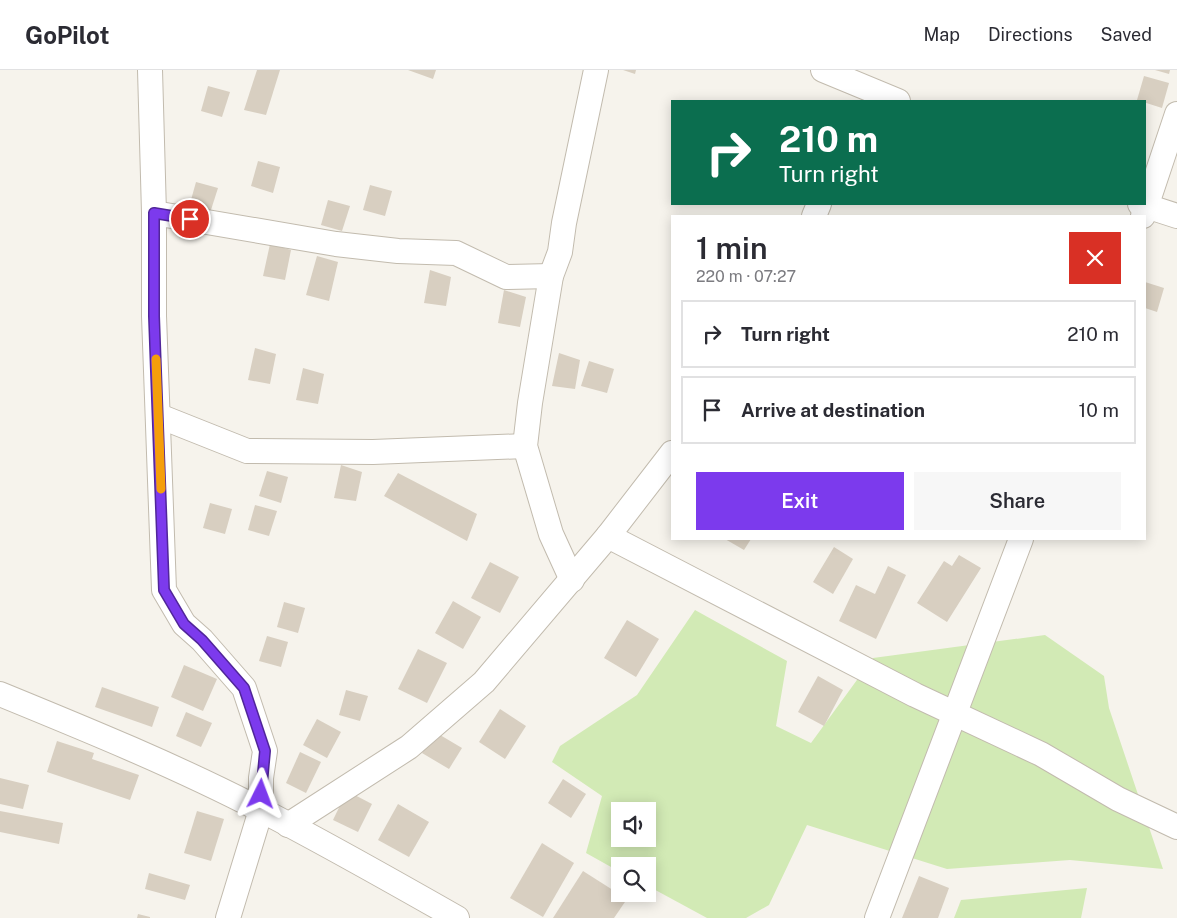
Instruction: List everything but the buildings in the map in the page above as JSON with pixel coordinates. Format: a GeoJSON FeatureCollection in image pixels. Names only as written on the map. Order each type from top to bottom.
{"type":"FeatureCollection","features":[{"type":"Feature","properties":{"kind":"street"},"geometry":{"type":"LineString","coordinates":[[150,70],[154,213],[154,316],[164,590],[184,624],[202,640],[244,688],[265,751],[261,810],[228,918]]}},
{"type":"Feature","properties":{"kind":"street"},"geometry":{"type":"LineString","coordinates":[[572,580],[550,534],[525,446],[530,403],[552,276],[560,252],[564,223],[596,70]]}},
{"type":"Feature","properties":{"kind":"street"},"geometry":{"type":"LineString","coordinates":[[823,70],[895,100]]}},
{"type":"Feature","properties":{"kind":"street"},"geometry":{"type":"LineString","coordinates":[[1146,201],[1177,114]]}},
{"type":"Feature","properties":{"kind":"street"},"geometry":{"type":"LineString","coordinates":[[1143,209],[1177,216]]}},
{"type":"Feature","properties":{"kind":"street"},"geometry":{"type":"LineString","coordinates":[[154,213],[336,244],[398,251],[456,253],[506,277],[552,276]]}},
{"type":"Feature","properties":{"kind":"street"},"geometry":{"type":"LineString","coordinates":[[159,416],[247,451],[374,452],[525,446]]}},
{"type":"Feature","properties":{"kind":"street"},"geometry":{"type":"LineString","coordinates":[[288,825],[409,746],[484,682],[530,626],[572,580],[671,454]]}},
{"type":"Feature","properties":{"kind":"street"},"geometry":{"type":"LineString","coordinates":[[608,536],[915,695],[1042,754],[1118,799],[1177,827]]}},
{"type":"Feature","properties":{"kind":"street"},"geometry":{"type":"LineString","coordinates":[[877,918],[1021,540]]}},
{"type":"Feature","properties":{"kind":"street"},"geometry":{"type":"LineString","coordinates":[[0,694],[176,769],[261,810],[348,856],[457,918]]}},
{"type":"Feature","properties":{"kind":"green space"},"geometry":{"type":"Polygon","coordinates":[[[695,610],[787,661],[776,726],[811,743],[873,658],[1045,635],[1104,676],[1109,708],[1163,869],[1070,860],[947,869],[807,825],[769,905],[746,918],[707,918],[656,890],[656,857],[611,857],[611,867],[586,853],[602,796],[552,762],[560,746],[637,695],[695,610]]]}},
{"type":"Feature","properties":{"kind":"green space"},"geometry":{"type":"Polygon","coordinates":[[[1087,888],[1081,918],[954,918],[961,900],[1087,888]]]}},
{"type":"Feature","properties":{"kind":"slow traffic"},"geometry":{"type":"LineString","coordinates":[[156,359],[161,489]]}},
{"type":"Feature","properties":{"kind":"route"},"geometry":{"type":"LineString","coordinates":[[190,219],[154,213],[154,316],[164,590],[184,624],[202,640],[244,688],[265,751],[261,794]]}}]}
